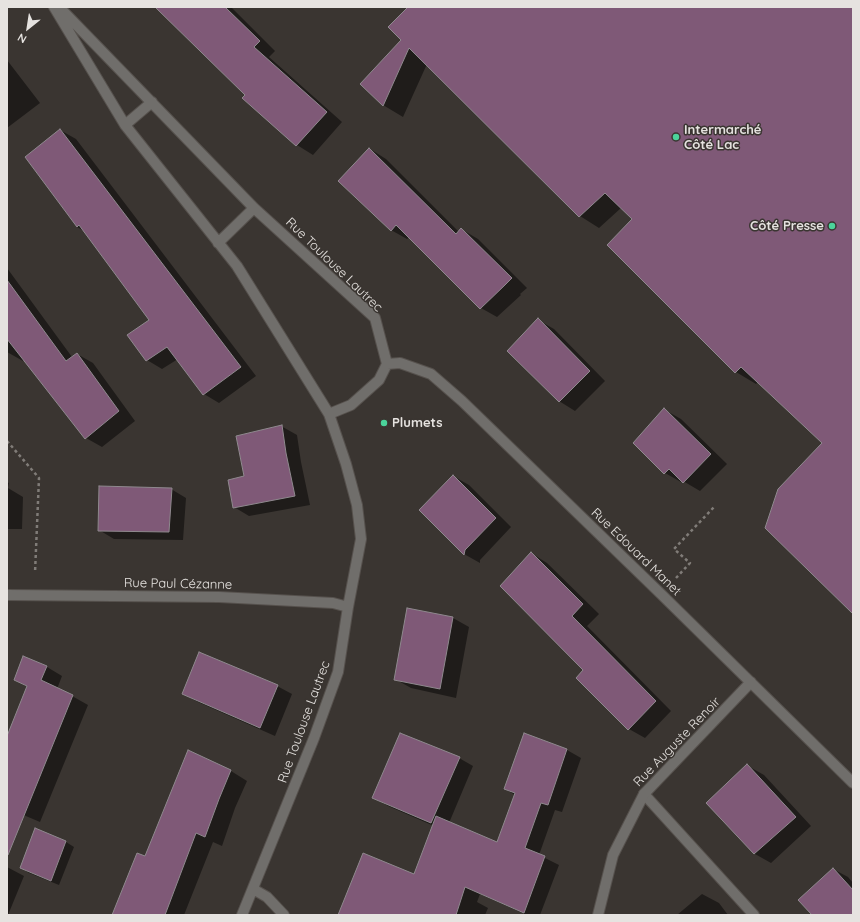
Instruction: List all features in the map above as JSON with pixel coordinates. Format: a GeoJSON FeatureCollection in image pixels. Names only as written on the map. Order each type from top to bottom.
{"type":"FeatureCollection","features":[{"type":"Feature","properties":{"kind":"street","name":"Rue Toulouse Lautrec"},"geometry":{"type":"LineString","coordinates":[[54,7],[125,125],[237,266],[329,414],[346,464],[357,505],[361,539],[348,607],[338,672],[314,738],[242,915]]}},
{"type":"Feature","properties":{"kind":"street","name":"Rue Toulouse Lautrec"},"geometry":{"type":"LineString","coordinates":[[59,7],[254,208],[375,318],[387,364]]}},
{"type":"Feature","properties":{"kind":"street"},"geometry":{"type":"LineString","coordinates":[[125,125],[152,102]]}},
{"type":"Feature","properties":{"kind":"street"},"geometry":{"type":"LineString","coordinates":[[218,243],[254,208]]}},
{"type":"Feature","properties":{"kind":"street","name":"Rue Edouard Manet"},"geometry":{"type":"LineString","coordinates":[[387,364],[400,363],[431,374],[462,401],[752,682],[853,783]]}},
{"type":"Feature","properties":{"kind":"street"},"geometry":{"type":"LineString","coordinates":[[329,414],[351,405],[379,380],[387,364]]}},
{"type":"Feature","properties":{"kind":"street","name":"Rue Paul Cézanne"},"geometry":{"type":"LineString","coordinates":[[7,595],[219,597],[333,603],[348,607]]}},
{"type":"Feature","properties":{"kind":"street","name":"Rue Auguste Renoir"},"geometry":{"type":"LineString","coordinates":[[598,915],[613,855],[644,794],[752,682]]}},
{"type":"Feature","properties":{"kind":"street"},"geometry":{"type":"LineString","coordinates":[[644,794],[754,915]]}},
{"type":"Feature","properties":{"kind":"street"},"geometry":{"type":"LineString","coordinates":[[253,889],[266,897],[284,915]]}},
{"type":"Feature","properties":{"kind":"path"},"geometry":{"type":"LineString","coordinates":[[7,441],[39,478],[34,595]]}},
{"type":"Feature","properties":{"kind":"path"},"geometry":{"type":"LineString","coordinates":[[690,562],[674,548],[715,506]]}},
{"type":"Feature","properties":{"kind":"building"},"geometry":{"type":"Polygon","coordinates":[[[155,7],[225,7],[260,41],[254,47],[327,112],[296,146],[242,98],[245,95],[155,7]]]}},
{"type":"Feature","properties":{"kind":"building","name":"Intermarché Côté Lac"},"geometry":{"type":"Polygon","coordinates":[[[408,7],[853,7],[853,614],[765,528],[778,489],[822,443],[741,367],[735,373],[607,245],[632,219],[605,193],[579,217],[409,48],[383,106],[360,84],[401,40],[388,27],[408,7]]]}},
{"type":"Feature","properties":{"kind":"building"},"geometry":{"type":"Polygon","coordinates":[[[60,129],[241,367],[203,395],[167,347],[146,361],[127,335],[149,320],[79,225],[77,227],[25,157],[60,129]]]}},
{"type":"Feature","properties":{"kind":"building"},"geometry":{"type":"Polygon","coordinates":[[[369,148],[456,234],[461,228],[512,278],[480,309],[396,225],[391,231],[338,181],[369,148]]]}},
{"type":"Feature","properties":{"kind":"building"},"geometry":{"type":"Polygon","coordinates":[[[7,280],[66,361],[77,353],[119,411],[85,439],[7,339],[7,280]]]}},
{"type":"Feature","properties":{"kind":"building"},"geometry":{"type":"Polygon","coordinates":[[[538,318],[590,371],[559,402],[507,351],[538,318]]]}},
{"type":"Feature","properties":{"kind":"building"},"geometry":{"type":"Polygon","coordinates":[[[664,408],[711,454],[683,483],[669,469],[664,474],[633,443],[664,408]]]}},
{"type":"Feature","properties":{"kind":"building"},"geometry":{"type":"Polygon","coordinates":[[[282,425],[295,496],[233,508],[228,480],[244,476],[236,436],[282,425]]]}},
{"type":"Feature","properties":{"kind":"building"},"geometry":{"type":"Polygon","coordinates":[[[453,475],[496,518],[465,550],[464,555],[419,510],[453,475]]]}},
{"type":"Feature","properties":{"kind":"building"},"geometry":{"type":"Polygon","coordinates":[[[99,486],[172,488],[169,532],[98,531],[99,486]]]}},
{"type":"Feature","properties":{"kind":"building"},"geometry":{"type":"Polygon","coordinates":[[[531,552],[583,604],[572,616],[656,701],[628,730],[576,678],[583,670],[500,586],[531,552]]]}},
{"type":"Feature","properties":{"kind":"building"},"geometry":{"type":"Polygon","coordinates":[[[407,608],[453,617],[440,689],[394,680],[407,608]]]}},
{"type":"Feature","properties":{"kind":"building"},"geometry":{"type":"Polygon","coordinates":[[[199,652],[278,685],[260,728],[182,694],[199,652]]]}},
{"type":"Feature","properties":{"kind":"building"},"geometry":{"type":"Polygon","coordinates":[[[23,656],[47,666],[41,680],[73,695],[7,855],[7,736],[27,686],[14,680],[23,656]]]}},
{"type":"Feature","properties":{"kind":"building"},"geometry":{"type":"Polygon","coordinates":[[[400,733],[460,757],[431,823],[372,798],[400,733]]]}},
{"type":"Feature","properties":{"kind":"building"},"geometry":{"type":"Polygon","coordinates":[[[524,733],[567,749],[548,805],[541,803],[525,848],[545,856],[524,913],[465,887],[456,915],[338,915],[363,853],[414,874],[436,816],[497,842],[515,793],[504,789],[524,733]]]}},
{"type":"Feature","properties":{"kind":"building"},"geometry":{"type":"Polygon","coordinates":[[[188,750],[231,770],[205,837],[196,833],[165,915],[112,915],[137,853],[145,856],[188,750]]]}},
{"type":"Feature","properties":{"kind":"building"},"geometry":{"type":"Polygon","coordinates":[[[747,764],[796,817],[754,854],[706,803],[747,764]]]}},
{"type":"Feature","properties":{"kind":"building"},"geometry":{"type":"Polygon","coordinates":[[[35,828],[66,841],[51,881],[20,868],[35,828]]]}},
{"type":"Feature","properties":{"kind":"building"},"geometry":{"type":"Polygon","coordinates":[[[833,868],[853,890],[853,915],[812,915],[798,900],[833,868]]]}},
{"type":"Feature","properties":{"kind":"place","name":"Intermarché Côté Lac"},"geometry":{"type":"Point","coordinates":[676,137]}},
{"type":"Feature","properties":{"kind":"place","name":"Côté Presse"},"geometry":{"type":"Point","coordinates":[832,226]}},
{"type":"Feature","properties":{"kind":"place","name":"Plumets"},"geometry":{"type":"Point","coordinates":[384,423]}}]}
